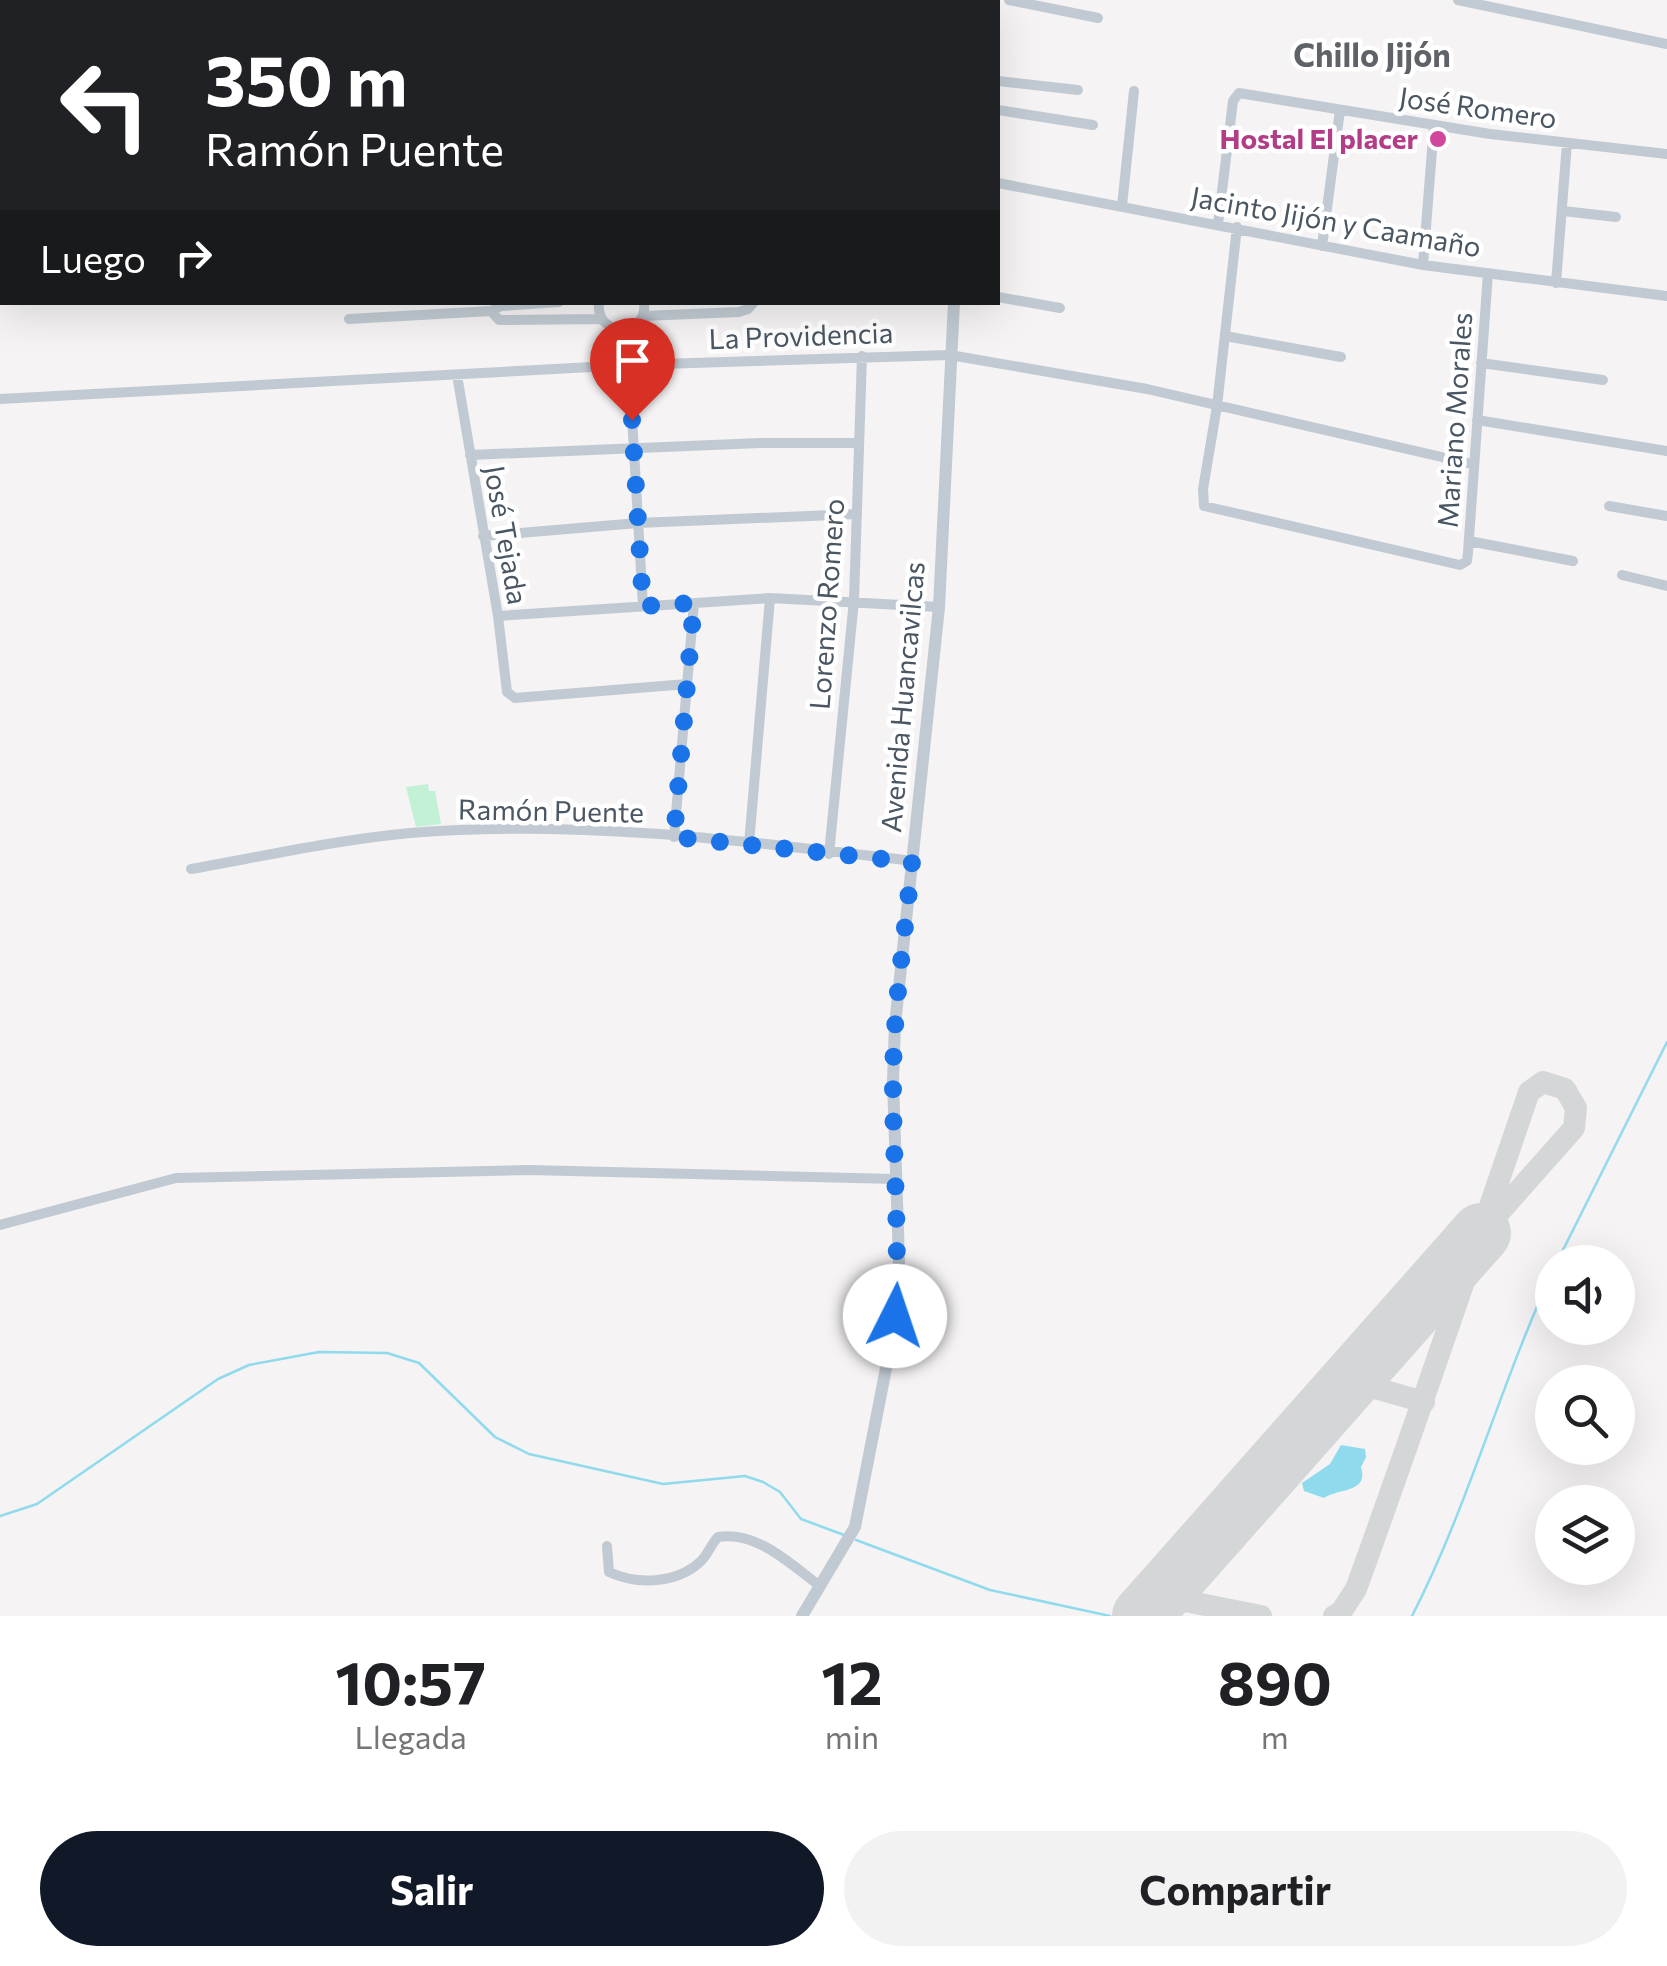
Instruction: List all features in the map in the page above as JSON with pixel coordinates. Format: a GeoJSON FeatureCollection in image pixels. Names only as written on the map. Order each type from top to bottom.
{"type":"FeatureCollection","features":[{"type":"Feature","properties":{"kind":"street"},"geometry":{"type":"LineString","coordinates":[[1009,0],[1098,18]]}},
{"type":"Feature","properties":{"kind":"street"},"geometry":{"type":"LineString","coordinates":[[1458,0],[1667,44]]}},
{"type":"Feature","properties":{"kind":"street"},"geometry":{"type":"LineString","coordinates":[[1000,81],[1078,90]]}},
{"type":"Feature","properties":{"kind":"street"},"geometry":{"type":"LineString","coordinates":[[1122,206],[1134,91]]}},
{"type":"Feature","properties":{"kind":"street","name":"José Romero"},"geometry":{"type":"LineString","coordinates":[[1218,224],[1238,93],[1434,125],[1667,154]]}},
{"type":"Feature","properties":{"kind":"street"},"geometry":{"type":"LineString","coordinates":[[1000,110],[1093,125]]}},
{"type":"Feature","properties":{"kind":"street"},"geometry":{"type":"LineString","coordinates":[[1322,246],[1340,110]]}},
{"type":"Feature","properties":{"kind":"street"},"geometry":{"type":"LineString","coordinates":[[1423,264],[1434,125]]}},
{"type":"Feature","properties":{"kind":"street"},"geometry":{"type":"LineString","coordinates":[[1556,283],[1567,142]]}},
{"type":"Feature","properties":{"kind":"street","name":"Jacinto Jijón y Caamaño"},"geometry":{"type":"LineString","coordinates":[[1000,182],[1423,264],[1667,296]]}},
{"type":"Feature","properties":{"kind":"street"},"geometry":{"type":"LineString","coordinates":[[1563,211],[1616,216]]}},
{"type":"Feature","properties":{"kind":"street"},"geometry":{"type":"LineString","coordinates":[[1218,406],[1237,227]]}},
{"type":"Feature","properties":{"kind":"street","name":"Mariano Morales"},"geometry":{"type":"LineString","coordinates":[[1218,406],[1203,489],[1206,508],[1460,565],[1467,561],[1488,274]]}},
{"type":"Feature","properties":{"kind":"street"},"geometry":{"type":"LineString","coordinates":[[1000,297],[1060,308]]}},
{"type":"Feature","properties":{"kind":"street"},"geometry":{"type":"LineString","coordinates":[[599,305],[601,319]]}},
{"type":"Feature","properties":{"kind":"street"},"geometry":{"type":"LineString","coordinates":[[349,319],[475,306],[491,307],[499,320],[601,319],[614,330],[623,330],[643,316],[644,305]]}},
{"type":"Feature","properties":{"kind":"street"},"geometry":{"type":"LineString","coordinates":[[643,316],[739,312],[751,305]]}},
{"type":"Feature","properties":{"kind":"street","name":"Avenida Huancavilcas"},"geometry":{"type":"LineString","coordinates":[[802,1616],[855,1527],[895,1316],[899,1261],[895,1025],[939,607],[954,305]]}},
{"type":"Feature","properties":{"kind":"street"},"geometry":{"type":"LineString","coordinates":[[1224,336],[1341,357]]}},
{"type":"Feature","properties":{"kind":"street","name":"La Providencia"},"geometry":{"type":"LineString","coordinates":[[0,399],[628,364],[950,355],[1147,388],[1472,464]]}},
{"type":"Feature","properties":{"kind":"street","name":"Lorenzo Romero"},"geometry":{"type":"LineString","coordinates":[[829,854],[854,600],[862,356]]}},
{"type":"Feature","properties":{"kind":"street"},"geometry":{"type":"LineString","coordinates":[[1481,363],[1603,380]]}},
{"type":"Feature","properties":{"kind":"street"},"geometry":{"type":"LineString","coordinates":[[628,364],[643,606]]}},
{"type":"Feature","properties":{"kind":"street","name":"José Tejada"},"geometry":{"type":"LineString","coordinates":[[456,375],[498,616],[506,692],[515,698],[687,684]]}},
{"type":"Feature","properties":{"kind":"street"},"geometry":{"type":"LineString","coordinates":[[1476,420],[1667,451]]}},
{"type":"Feature","properties":{"kind":"street"},"geometry":{"type":"LineString","coordinates":[[470,455],[859,443]]}},
{"type":"Feature","properties":{"kind":"street"},"geometry":{"type":"LineString","coordinates":[[1609,506],[1667,516]]}},
{"type":"Feature","properties":{"kind":"street"},"geometry":{"type":"LineString","coordinates":[[484,536],[638,523],[857,514]]}},
{"type":"Feature","properties":{"kind":"street"},"geometry":{"type":"LineString","coordinates":[[1468,541],[1573,561]]}},
{"type":"Feature","properties":{"kind":"street"},"geometry":{"type":"LineString","coordinates":[[1622,576],[1667,586]]}},
{"type":"Feature","properties":{"kind":"street"},"geometry":{"type":"LineString","coordinates":[[498,616],[770,598],[939,607]]}},
{"type":"Feature","properties":{"kind":"street"},"geometry":{"type":"LineString","coordinates":[[749,844],[770,598]]}},
{"type":"Feature","properties":{"kind":"street"},"geometry":{"type":"LineString","coordinates":[[674,837],[694,603]]}},
{"type":"Feature","properties":{"kind":"street","name":"Ramón Puente"},"geometry":{"type":"LineString","coordinates":[[191,870],[337,842],[490,829],[674,837],[912,862]]}},
{"type":"Feature","properties":{"kind":"street"},"geometry":{"type":"LineString","coordinates":[[0,1225],[176,1178],[529,1170],[895,1179]]}},
{"type":"Feature","properties":{"kind":"street"},"geometry":{"type":"LineString","coordinates":[[607,1546],[609,1572],[626,1579],[656,1581],[699,1564],[718,1536],[740,1536],[755,1540],[820,1586]]}},
{"type":"Feature","properties":{"kind":"green space"},"geometry":{"type":"Polygon","coordinates":[[[428,784],[429,791],[435,791],[441,824],[416,827],[406,787],[428,784]]]}},
{"type":"Feature","properties":{"kind":"water"},"geometry":{"type":"Polygon","coordinates":[[[1341,1445],[1365,1449],[1357,1486],[1324,1498],[1304,1491],[1302,1483],[1330,1464],[1341,1445]]]}},
{"type":"Feature","properties":{"kind":"waterway"},"geometry":{"type":"LineString","coordinates":[[1566,1245],[1667,1042]]}},
{"type":"Feature","properties":{"kind":"waterway"},"geometry":{"type":"LineString","coordinates":[[1412,1616],[1450,1532],[1535,1311]]}},
{"type":"Feature","properties":{"kind":"waterway"},"geometry":{"type":"LineString","coordinates":[[0,1516],[37,1504],[218,1379],[249,1365],[319,1352],[387,1353],[419,1363],[495,1437],[529,1454],[663,1484],[745,1476],[780,1492],[801,1519],[844,1535]]}},
{"type":"Feature","properties":{"kind":"waterway"},"geometry":{"type":"LineString","coordinates":[[856,1540],[990,1590],[1110,1616]]}},
{"type":"Feature","properties":{"kind":"taxiway"},"geometry":{"type":"LineString","coordinates":[[1334,1616],[1356,1589],[1529,1092],[1543,1082],[1565,1089],[1576,1108],[1574,1128],[1481,1233]]}},
{"type":"Feature","properties":{"kind":"taxiway"},"geometry":{"type":"LineString","coordinates":[[1350,1381],[1424,1402]]}},
{"type":"Feature","properties":{"kind":"taxiway"},"geometry":{"type":"LineString","coordinates":[[1160,1596],[1261,1616]]}},
{"type":"Feature","properties":{"kind":"runway"},"geometry":{"type":"LineString","coordinates":[[1142,1616],[1481,1233]]}},
{"type":"Feature","properties":{"kind":"place","name":"Hostal El placer"},"geometry":{"type":"Point","coordinates":[1438,139]}},
{"type":"Feature","properties":{"kind":"district","name":"Chillo Jijón"},"geometry":{"type":"Point","coordinates":[1372,56]}},
{"type":"Feature","properties":{"kind":"route"},"geometry":{"type":"LineString","coordinates":[[632,420],[643,606],[694,603],[674,837],[912,862],[895,1025],[899,1261],[895,1316]]}}]}
